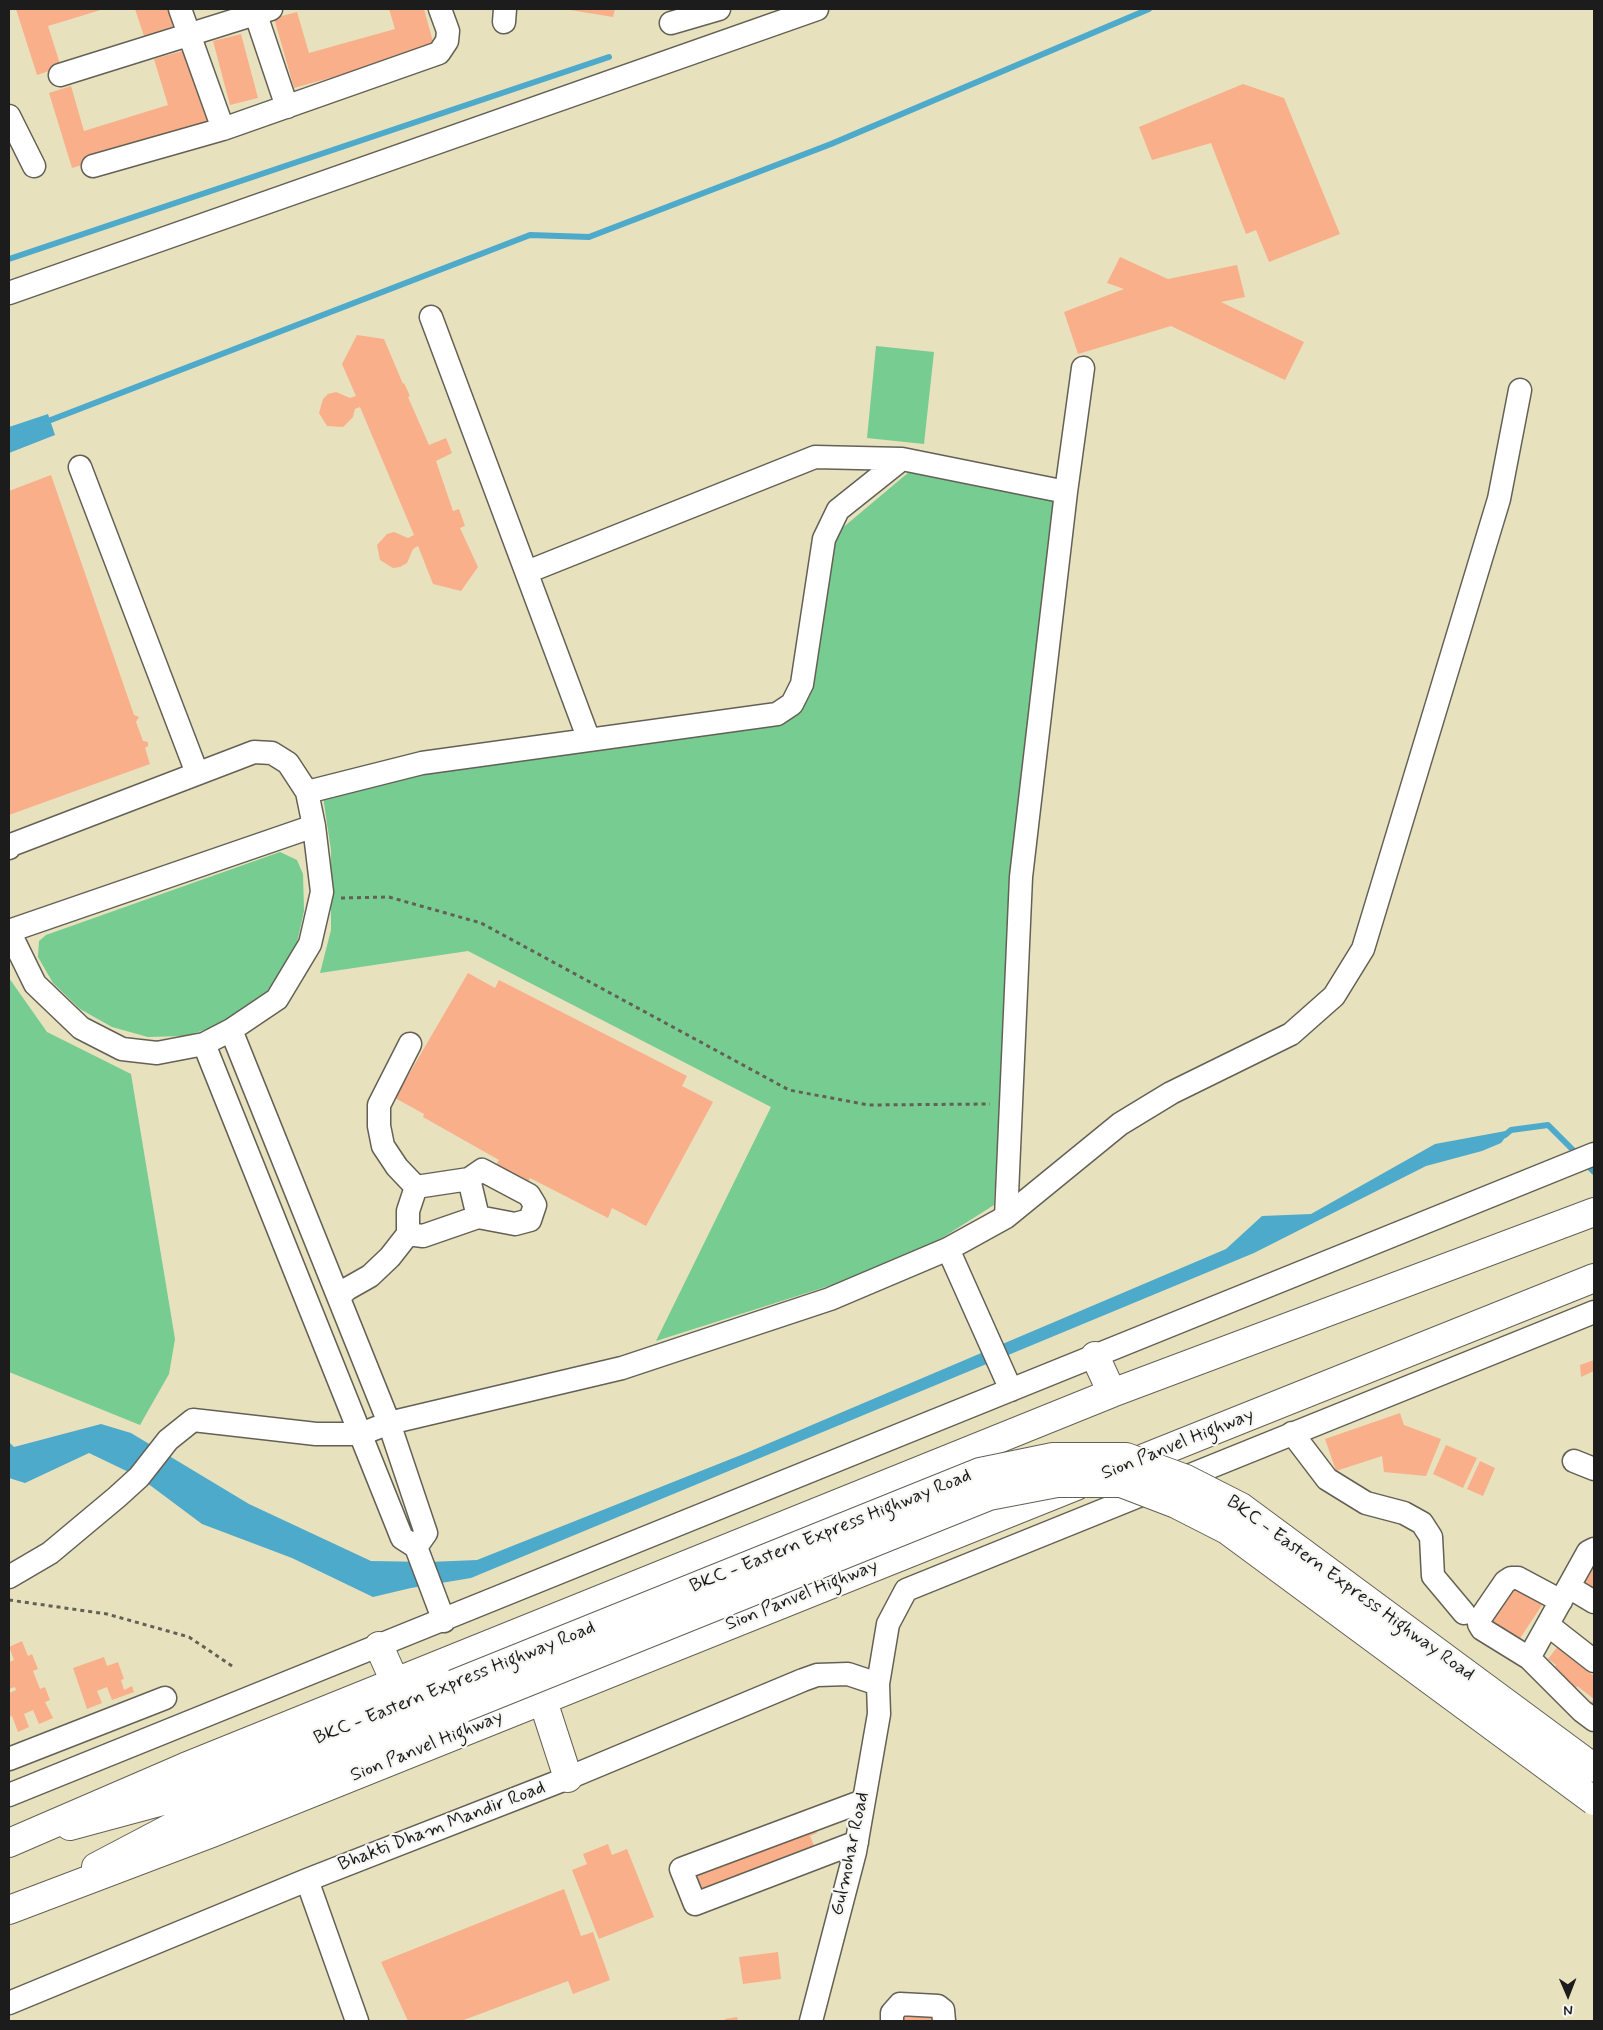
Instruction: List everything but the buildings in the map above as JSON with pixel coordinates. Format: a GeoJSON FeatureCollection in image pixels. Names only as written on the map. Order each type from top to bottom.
{"type":"FeatureCollection","features":[{"type":"Feature","properties":{"kind":"main road"},"geometry":{"type":"LineString","coordinates":[[12,1842],[185,1767],[1112,1393],[1594,1212]]}},
{"type":"Feature","properties":{"kind":"main road","name":"Sion Panvel Highway"},"geometry":{"type":"LineString","coordinates":[[9,1910],[212,1833],[1594,1278]]}},
{"type":"Feature","properties":{"kind":"main road"},"geometry":{"type":"LineString","coordinates":[[1095,1356],[1112,1393]]}},
{"type":"Feature","properties":{"kind":"main road","name":"BKC - Eastern Express Highway Road"},"geometry":{"type":"LineString","coordinates":[[39,1898],[195,1815],[459,1696],[980,1472],[1054,1457],[1126,1457],[1186,1479],[1241,1507],[1594,1768]]}},
{"type":"Feature","properties":{"kind":"main road","name":"BKC - Eastern Express Highway Road"},"geometry":{"type":"LineString","coordinates":[[12,1842],[185,1795],[459,1696],[989,1496],[1057,1483],[1121,1483],[1176,1504],[1227,1530],[1594,1801]]}},
{"type":"Feature","properties":{"kind":"main road"},"geometry":{"type":"LineString","coordinates":[[379,1646],[395,1682]]}},
{"type":"Feature","properties":{"kind":"main road"},"geometry":{"type":"LineString","coordinates":[[543,1701],[568,1778]]}},
{"type":"Feature","properties":{"kind":"street"},"geometry":{"type":"LineString","coordinates":[[180,9],[223,129]]}},
{"type":"Feature","properties":{"kind":"street"},"geometry":{"type":"LineString","coordinates":[[93,166],[223,129],[440,52],[447,41],[448,31],[440,9]]}},
{"type":"Feature","properties":{"kind":"street"},"geometry":{"type":"LineString","coordinates":[[671,23],[719,9]]}},
{"type":"Feature","properties":{"kind":"street"},"geometry":{"type":"LineString","coordinates":[[9,293],[817,9]]}},
{"type":"Feature","properties":{"kind":"street"},"geometry":{"type":"LineString","coordinates":[[60,76],[260,10],[287,107]]}},
{"type":"Feature","properties":{"kind":"street"},"geometry":{"type":"LineString","coordinates":[[9,116],[34,166]]}},
{"type":"Feature","properties":{"kind":"street"},"geometry":{"type":"LineString","coordinates":[[431,317],[589,740]]}},
{"type":"Feature","properties":{"kind":"street"},"geometry":{"type":"LineString","coordinates":[[1006,1217],[1021,877],[1066,492],[1084,368]]}},
{"type":"Feature","properties":{"kind":"street"},"geometry":{"type":"LineString","coordinates":[[9,1577],[50,1552],[139,1477],[179,1430],[193,1420],[316,1434],[361,1434],[389,1423],[622,1368],[830,1299],[948,1248],[1006,1217],[1120,1124],[1171,1093],[1291,1034],[1334,996],[1363,949],[1499,499],[1520,390]]}},
{"type":"Feature","properties":{"kind":"street"},"geometry":{"type":"LineString","coordinates":[[527,572],[815,457],[902,459],[1066,492]]}},
{"type":"Feature","properties":{"kind":"street"},"geometry":{"type":"LineString","coordinates":[[307,792],[422,763],[777,714],[792,704],[802,684],[824,539],[838,510],[902,459]]}},
{"type":"Feature","properties":{"kind":"street"},"geometry":{"type":"LineString","coordinates":[[80,467],[196,773]]}},
{"type":"Feature","properties":{"kind":"street"},"geometry":{"type":"LineString","coordinates":[[9,848],[11,845],[254,752],[272,752],[288,762],[307,792],[314,826],[322,892],[310,944],[277,998],[231,1030],[204,1044],[157,1053],[122,1049],[81,1028],[35,984],[9,931],[314,826]]}},
{"type":"Feature","properties":{"kind":"street"},"geometry":{"type":"LineString","coordinates":[[231,1030],[389,1423],[426,1533],[418,1551]]}},
{"type":"Feature","properties":{"kind":"street"},"geometry":{"type":"LineString","coordinates":[[204,1044],[402,1538],[418,1551],[444,1621]]}},
{"type":"Feature","properties":{"kind":"street"},"geometry":{"type":"LineString","coordinates":[[410,1044],[379,1105],[378,1126],[383,1146],[397,1167],[416,1187]]}},
{"type":"Feature","properties":{"kind":"street"},"geometry":{"type":"LineString","coordinates":[[9,1795],[444,1621],[1594,1154]]}},
{"type":"Feature","properties":{"kind":"street"},"geometry":{"type":"LineString","coordinates":[[408,1234],[423,1236],[478,1217],[515,1224],[530,1220],[534,1205],[529,1195],[482,1170],[469,1179],[416,1187]]}},
{"type":"Feature","properties":{"kind":"street"},"geometry":{"type":"LineString","coordinates":[[469,1179],[478,1217]]}},
{"type":"Feature","properties":{"kind":"street"},"geometry":{"type":"LineString","coordinates":[[307,1299],[347,1289],[370,1276],[390,1257],[408,1234],[408,1211],[416,1187]]}},
{"type":"Feature","properties":{"kind":"street"},"geometry":{"type":"LineString","coordinates":[[948,1248],[1011,1390]]}},
{"type":"Feature","properties":{"kind":"street","name":"Gulmohar Road"},"geometry":{"type":"LineString","coordinates":[[811,2021],[857,1842],[879,1714],[878,1684],[888,1624],[906,1590],[1594,1312]]}},
{"type":"Feature","properties":{"kind":"street"},"geometry":{"type":"LineString","coordinates":[[319,1329],[347,1318]]}},
{"type":"Feature","properties":{"kind":"street"},"geometry":{"type":"LineString","coordinates":[[1292,1433],[1327,1479],[1366,1503],[1404,1513],[1422,1523],[1431,1537],[1432,1576],[1464,1613]]}},
{"type":"Feature","properties":{"kind":"street"},"geometry":{"type":"LineString","coordinates":[[1528,1658],[1588,1552],[1594,1549]]}},
{"type":"Feature","properties":{"kind":"street"},"geometry":{"type":"LineString","coordinates":[[1594,1602],[1518,1578],[1511,1578],[1505,1582],[1480,1620],[1482,1629],[1528,1658],[1582,1711],[1594,1720]]}},
{"type":"Feature","properties":{"kind":"street"},"geometry":{"type":"LineString","coordinates":[[1548,1625],[1594,1661]]}},
{"type":"Feature","properties":{"kind":"street","name":"Bhakti Dham Mandir Road"},"geometry":{"type":"LineString","coordinates":[[9,2005],[307,1880],[568,1778],[817,1675],[848,1674],[878,1684]]}},
{"type":"Feature","properties":{"kind":"street"},"geometry":{"type":"LineString","coordinates":[[9,1760],[165,1698]]}},
{"type":"Feature","properties":{"kind":"street"},"geometry":{"type":"LineString","coordinates":[[857,1842],[695,1904],[681,1869],[863,1801]]}},
{"type":"Feature","properties":{"kind":"street"},"geometry":{"type":"LineString","coordinates":[[817,1818],[826,1854]]}},
{"type":"Feature","properties":{"kind":"street"},"geometry":{"type":"LineString","coordinates":[[307,1880],[357,2021]]}},
{"type":"Feature","properties":{"kind":"street"},"geometry":{"type":"LineString","coordinates":[[892,2021],[892,2013],[900,2004],[938,2006],[943,2010],[944,2021]]}},
{"type":"Feature","properties":{"kind":"path"},"geometry":{"type":"LineString","coordinates":[[320,898],[389,897],[481,923],[789,1090],[868,1105],[1011,1104]]}},
{"type":"Feature","properties":{"kind":"path"},"geometry":{"type":"LineString","coordinates":[[9,1600],[107,1614],[189,1637],[232,1666]]}},
{"type":"Feature","properties":{"kind":"green space"},"geometry":{"type":"Polygon","coordinates":[[[876,346],[934,352],[924,444],[867,438],[876,346]]]}},
{"type":"Feature","properties":{"kind":"green space"},"geometry":{"type":"Polygon","coordinates":[[[909,472],[1060,500],[1011,871],[994,1205],[904,1262],[656,1341],[771,1107],[468,951],[320,973],[331,930],[331,850],[323,797],[389,771],[799,713],[810,696],[834,535],[909,472]]]}},
{"type":"Feature","properties":{"kind":"green space"},"geometry":{"type":"Polygon","coordinates":[[[280,852],[297,860],[303,874],[304,911],[296,947],[278,979],[253,1006],[221,1025],[185,1036],[148,1037],[112,1027],[80,1009],[53,983],[38,957],[39,941],[46,935],[280,852]]]}},
{"type":"Feature","properties":{"kind":"green space"},"geometry":{"type":"Polygon","coordinates":[[[9,978],[47,1032],[131,1074],[175,1339],[169,1374],[140,1425],[9,1372],[9,978]]]}},
{"type":"Feature","properties":{"kind":"water"},"geometry":{"type":"Polygon","coordinates":[[[48,414],[55,435],[9,453],[9,427],[48,414]]]}},
{"type":"Feature","properties":{"kind":"water"},"geometry":{"type":"Polygon","coordinates":[[[1511,1130],[1501,1143],[1482,1151],[1426,1166],[1254,1253],[471,1578],[411,1588],[373,1597],[292,1558],[202,1524],[139,1477],[89,1453],[25,1483],[9,1478],[9,1442],[14,1447],[101,1424],[131,1433],[249,1504],[371,1561],[429,1562],[477,1560],[746,1453],[1226,1249],[1262,1216],[1311,1214],[1435,1144],[1511,1130]]]}},
{"type":"Feature","properties":{"kind":"waterway"},"geometry":{"type":"LineString","coordinates":[[43,423],[530,235],[589,237],[831,144],[1149,9]]}},
{"type":"Feature","properties":{"kind":"waterway"},"geometry":{"type":"LineString","coordinates":[[9,259],[609,57]]}},
{"type":"Feature","properties":{"kind":"waterway"},"geometry":{"type":"LineString","coordinates":[[1505,1135],[1511,1130],[1548,1125],[1578,1155]]}},
{"type":"Feature","properties":{"kind":"waterway"},"geometry":{"type":"LineString","coordinates":[[1585,1163],[1594,1172]]}}]}
